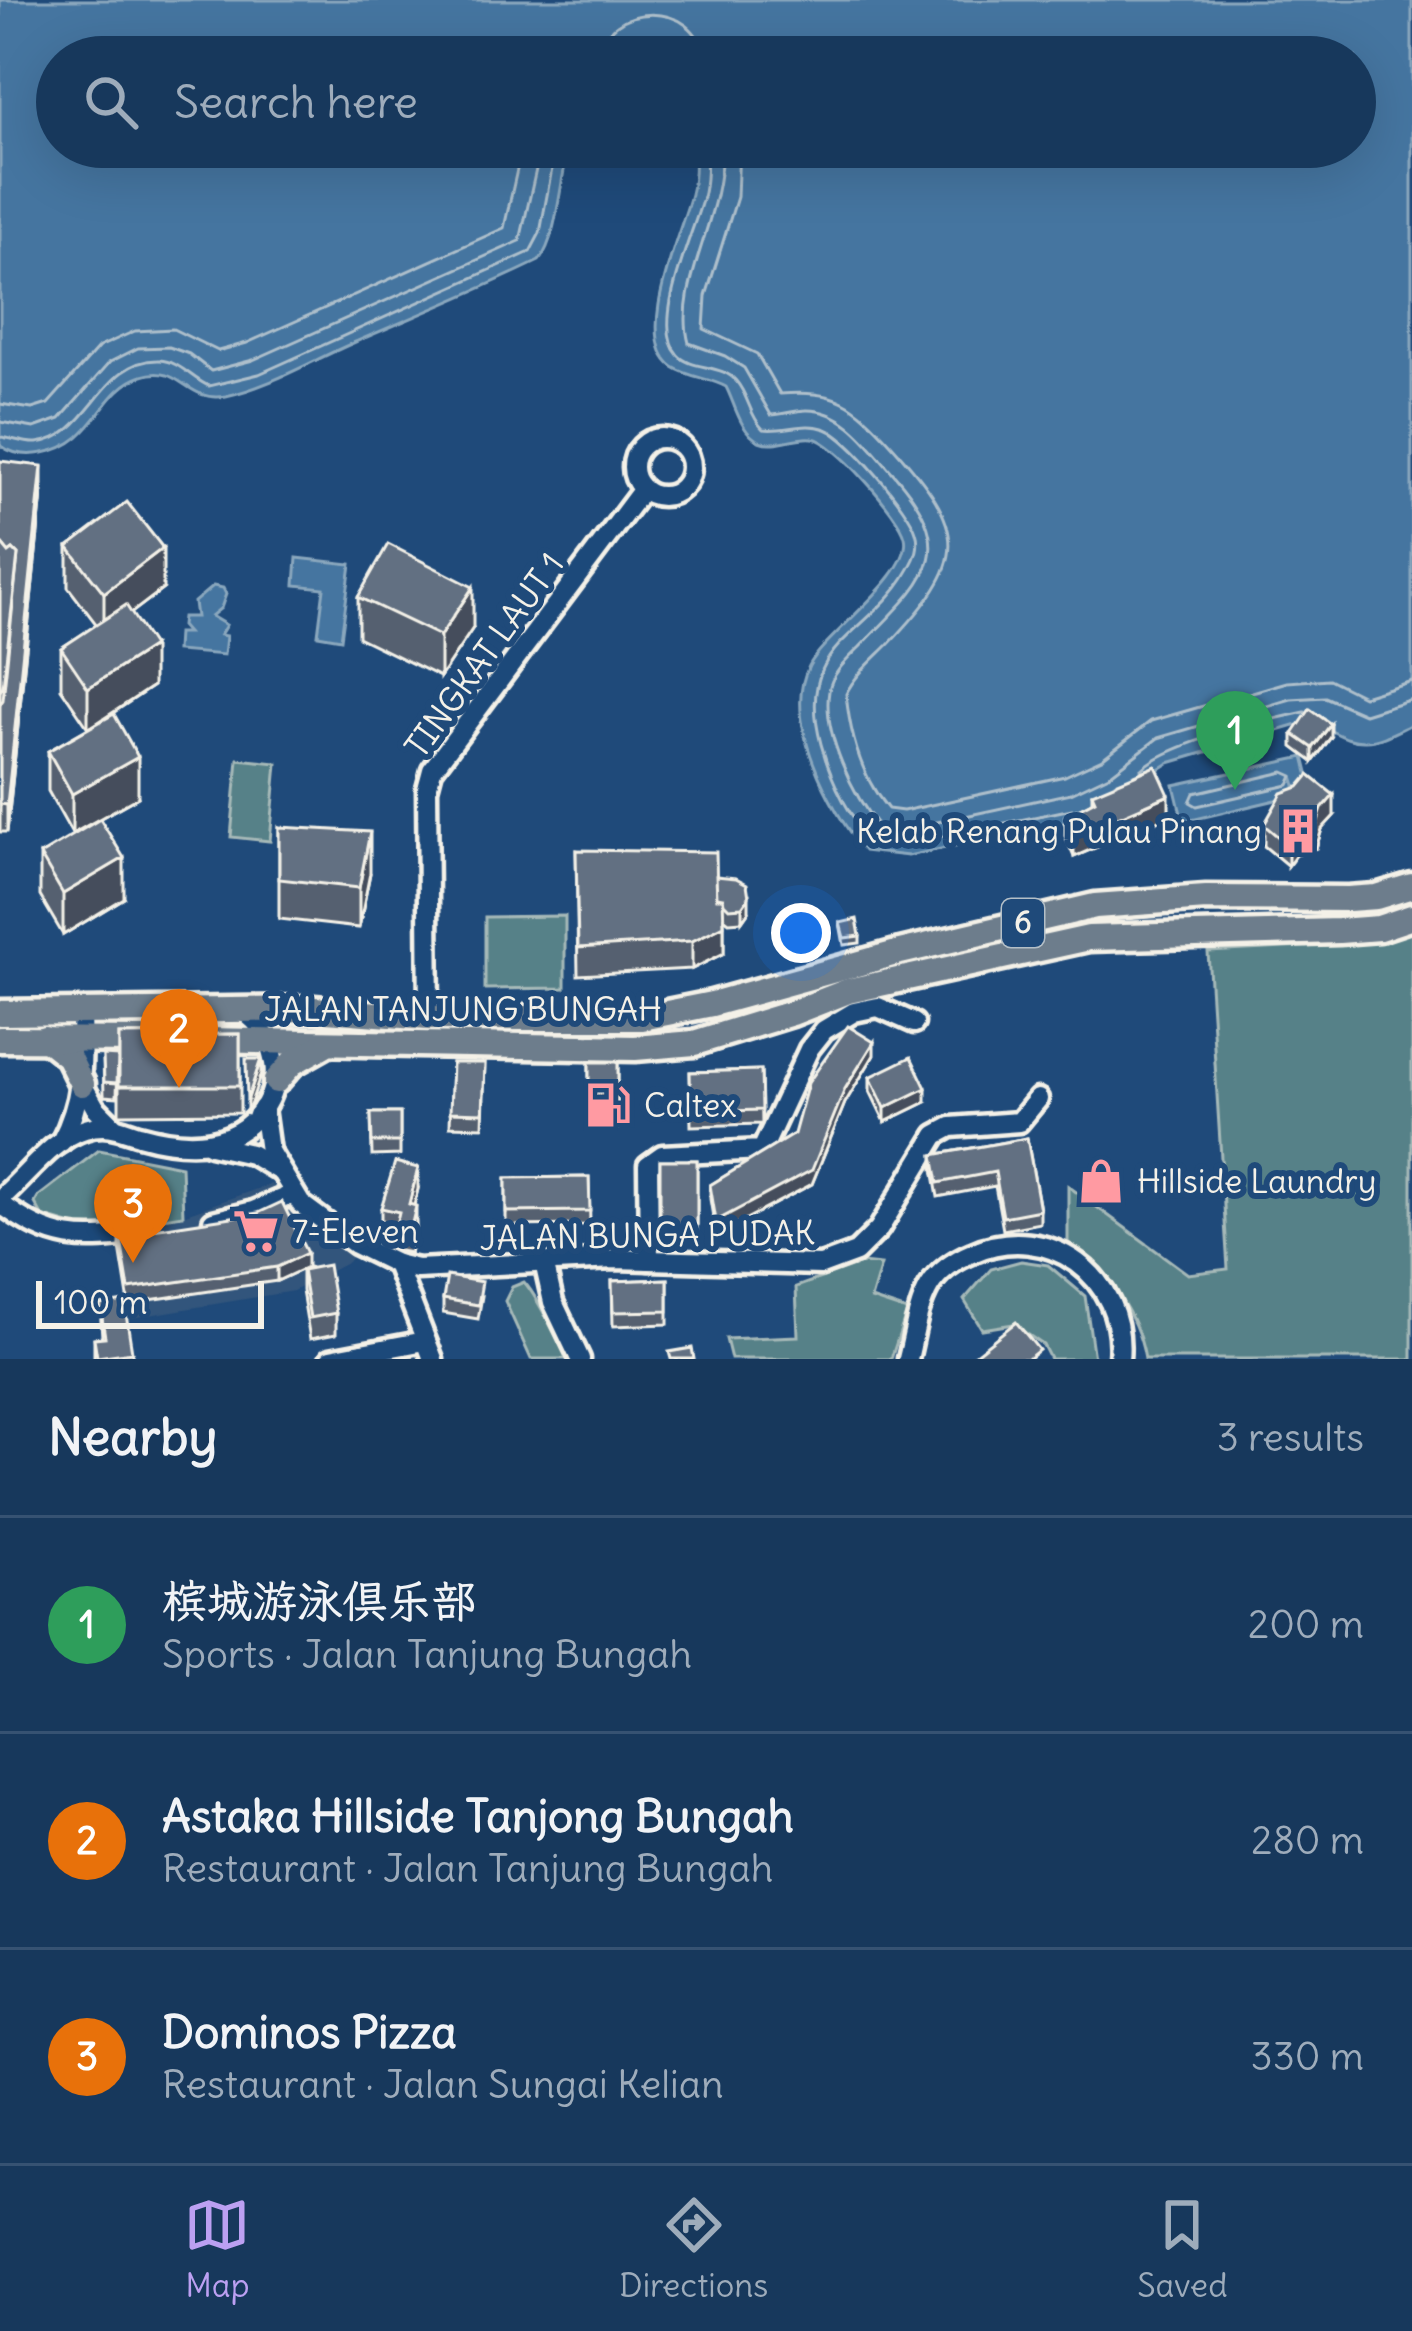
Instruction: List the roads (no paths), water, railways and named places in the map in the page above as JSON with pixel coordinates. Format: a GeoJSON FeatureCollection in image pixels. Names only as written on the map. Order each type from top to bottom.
{"type":"FeatureCollection","features":[{"type":"Feature","properties":{"kind":"main road","name":"JALAN TANJUNG BUNGAH"},"geometry":{"type":"LineString","coordinates":[[0,1013],[314,1009],[429,1018],[642,1018],[1095,906],[1205,898],[1348,899],[1376,897],[1412,886]]}},
{"type":"Feature","properties":{"kind":"main road","name":"JALAN TANJUNG BUNGAH"},"geometry":{"type":"LineString","coordinates":[[0,1039],[635,1048],[694,1043],[848,991],[1089,938],[1339,932],[1379,928],[1412,917]]}},
{"type":"Feature","properties":{"kind":"main road"},"geometry":{"type":"LineString","coordinates":[[45,1038],[68,1056],[82,1084]]}},
{"type":"Feature","properties":{"kind":"main road"},"geometry":{"type":"LineString","coordinates":[[276,1081],[308,1051],[332,1042]]}},
{"type":"Feature","properties":{"kind":"street","name":"TINGKAT LAUT 1"},"geometry":{"type":"LineString","coordinates":[[429,1018],[427,789],[432,770],[643,489]]}},
{"type":"Feature","properties":{"kind":"street"},"geometry":{"type":"LineString","coordinates":[[649,1260],[648,1165],[652,1159],[762,1150],[809,1049],[824,1030],[854,1012],[878,1007],[914,1023]]}},
{"type":"Feature","properties":{"kind":"street"},"geometry":{"type":"LineString","coordinates":[[207,1144],[235,1134],[263,1108],[276,1081],[268,1041],[259,1023],[241,1010]]}},
{"type":"Feature","properties":{"kind":"street"},"geometry":{"type":"LineString","coordinates":[[61,1142],[76,1112],[82,1084],[81,1011]]}},
{"type":"Feature","properties":{"kind":"street"},"geometry":{"type":"LineString","coordinates":[[82,1084],[113,1125]]}},
{"type":"Feature","properties":{"kind":"street","name":"JALAN BUNGA PUDAK"},"geometry":{"type":"LineString","coordinates":[[396,1264],[440,1270],[649,1260],[821,1265],[856,1252],[879,1229],[936,1135],[951,1127],[1019,1122],[1038,1100]]}},
{"type":"Feature","properties":{"kind":"street"},"geometry":{"type":"LineString","coordinates":[[263,1108],[266,1138],[293,1194],[333,1230],[396,1264],[429,1350],[330,1359]]}},
{"type":"Feature","properties":{"kind":"street"},"geometry":{"type":"LineString","coordinates":[[158,1231],[67,1238],[31,1225],[0,1201],[61,1142],[86,1129],[113,1125],[159,1139],[251,1154],[278,1170]]}},
{"type":"Feature","properties":{"kind":"street"},"geometry":{"type":"LineString","coordinates":[[0,1175],[27,1176]]}},
{"type":"Feature","properties":{"kind":"street"},"geometry":{"type":"LineString","coordinates":[[191,1226],[236,1216],[293,1194]]}},
{"type":"Feature","properties":{"kind":"street"},"geometry":{"type":"LineString","coordinates":[[908,1359],[927,1290],[950,1264],[986,1247],[1027,1243],[1058,1250],[1090,1270],[1106,1290],[1117,1318],[1119,1359]]}},
{"type":"Feature","properties":{"kind":"street"},"geometry":{"type":"LineString","coordinates":[[544,1262],[553,1302],[580,1359]]}},
{"type":"Feature","properties":{"kind":"water"},"geometry":{"type":"Polygon","coordinates":[[[0,0],[1412,0],[1412,724],[1383,737],[1365,741],[1316,725],[1298,725],[1169,763],[1081,819],[908,856],[864,851],[838,813],[814,763],[801,712],[802,688],[818,652],[896,568],[905,537],[879,497],[836,452],[813,438],[773,443],[752,437],[726,387],[673,367],[662,353],[657,333],[663,283],[694,168],[1376,168],[1376,36],[36,36],[36,168],[565,168],[554,223],[539,261],[243,392],[213,397],[155,373],[128,383],[76,439],[61,447],[26,454],[0,445],[0,0]]]}},
{"type":"Feature","properties":{"kind":"water"},"geometry":{"type":"Polygon","coordinates":[[[297,558],[351,564],[341,639],[318,635],[324,588],[295,585],[297,558]]]}},
{"type":"Feature","properties":{"kind":"water"},"geometry":{"type":"Polygon","coordinates":[[[213,586],[226,594],[221,608],[211,616],[226,625],[220,635],[226,636],[224,655],[176,651],[177,633],[187,633],[181,626],[182,617],[196,617],[194,602],[213,586]]]}},
{"type":"Feature","properties":{"kind":"water"},"geometry":{"type":"Polygon","coordinates":[[[1304,757],[1312,789],[1298,792],[1293,776],[1297,795],[1183,822],[1174,785],[1304,757]]]}},
{"type":"Feature","properties":{"kind":"place","name":"槟城游泳俱乐部"},"geometry":{"type":"Point","coordinates":[1235,790]}},
{"type":"Feature","properties":{"kind":"place","name":"Kelab Renang Pulau Pinang"},"geometry":{"type":"Point","coordinates":[1298,831]}},
{"type":"Feature","properties":{"kind":"place","name":"Astaka Hillside Tanjong Bungah"},"geometry":{"type":"Point","coordinates":[179,1088]}},
{"type":"Feature","properties":{"kind":"place","name":"Caltex"},"geometry":{"type":"Point","coordinates":[608,1105]}},
{"type":"Feature","properties":{"kind":"place","name":"Hillside Laundry"},"geometry":{"type":"Point","coordinates":[1101,1181]}},
{"type":"Feature","properties":{"kind":"place","name":"7-Eleven"},"geometry":{"type":"Point","coordinates":[256,1231]}},
{"type":"Feature","properties":{"kind":"place","name":"Dominos Pizza"},"geometry":{"type":"Point","coordinates":[133,1263]}}]}
